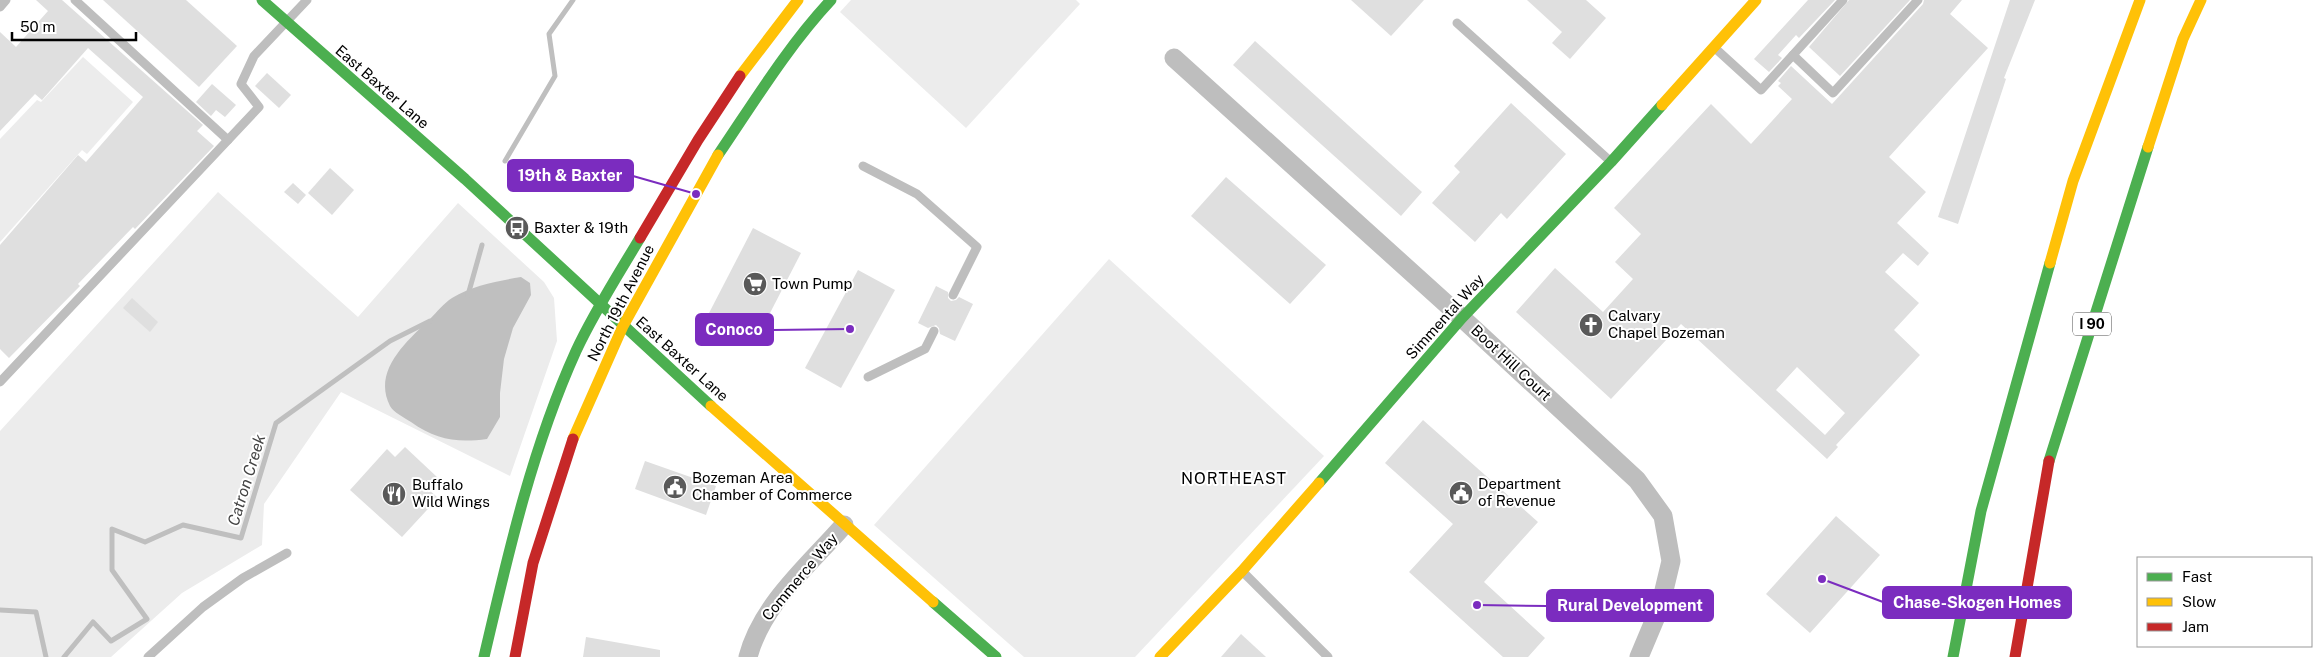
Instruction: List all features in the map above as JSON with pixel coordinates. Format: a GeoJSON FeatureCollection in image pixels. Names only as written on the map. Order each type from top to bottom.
{"type":"FeatureCollection","features":[{"type":"Feature","properties":{"kind":"main road","name":"East Baxter Lane"},"geometry":{"type":"LineString","coordinates":[[262,0],[465,180],[844,525],[996,657]]}},
{"type":"Feature","properties":{"kind":"main road","name":"North 19th Avenue"},"geometry":{"type":"LineString","coordinates":[[484,657],[504,566],[546,432],[570,367],[601,305],[688,156],[742,72],[798,0]]}},
{"type":"Feature","properties":{"kind":"main road","name":"North 19th Avenue"},"geometry":{"type":"LineString","coordinates":[[515,657],[533,563],[571,444],[624,326],[710,167],[771,77],[831,0]]}},
{"type":"Feature","properties":{"kind":"main road","name":"Simmental Way"},"geometry":{"type":"LineString","coordinates":[[1160,657],[1242,571],[1462,318],[1611,162],[1756,0]]}},
{"type":"Feature","properties":{"kind":"main road"},"geometry":{"type":"LineString","coordinates":[[1953,657],[1981,511],[2074,181],[2140,0]]}},
{"type":"Feature","properties":{"kind":"main road","name":"I 90"},"geometry":{"type":"LineString","coordinates":[[2015,657],[2050,454],[2183,39],[2201,0]]}},
{"type":"Feature","properties":{"kind":"street","name":"Boot Hill Court"},"geometry":{"type":"LineString","coordinates":[[1174,58],[1462,318],[1637,480],[1663,516],[1670,561],[1660,608],[1639,657]]}},
{"type":"Feature","properties":{"kind":"street","name":"Commerce Way"},"geometry":{"type":"LineString","coordinates":[[748,657],[762,620],[779,598],[844,525]]}},
{"type":"Feature","properties":{"kind":"lane"},"geometry":{"type":"LineString","coordinates":[[0,7],[6,0]]}},
{"type":"Feature","properties":{"kind":"lane"},"geometry":{"type":"LineString","coordinates":[[75,0],[228,140]]}},
{"type":"Feature","properties":{"kind":"lane"},"geometry":{"type":"LineString","coordinates":[[0,382],[259,107],[242,84],[254,56],[307,0]]}},
{"type":"Feature","properties":{"kind":"lane"},"geometry":{"type":"LineString","coordinates":[[1714,47],[1761,90],[1843,0]]}},
{"type":"Feature","properties":{"kind":"lane"},"geometry":{"type":"LineString","coordinates":[[1793,55],[1833,93],[1918,0]]}},
{"type":"Feature","properties":{"kind":"lane"},"geometry":{"type":"LineString","coordinates":[[1457,23],[1611,162]]}},
{"type":"Feature","properties":{"kind":"lane"},"geometry":{"type":"LineString","coordinates":[[863,166],[917,194],[977,247],[953,295]]}},
{"type":"Feature","properties":{"kind":"lane"},"geometry":{"type":"LineString","coordinates":[[868,377],[925,349],[934,331]]}},
{"type":"Feature","properties":{"kind":"lane"},"geometry":{"type":"LineString","coordinates":[[148,657],[203,607],[243,578],[288,553]]}},
{"type":"Feature","properties":{"kind":"lane"},"geometry":{"type":"LineString","coordinates":[[1242,571],[1328,657]]}},
{"type":"Feature","properties":{"kind":"shaded area"},"geometry":{"type":"Polygon","coordinates":[[[851,0],[1076,0],[1080,4],[966,128],[840,12],[851,0]]]}},
{"type":"Feature","properties":{"kind":"shaded area"},"geometry":{"type":"Polygon","coordinates":[[[83,57],[133,102],[87,154],[82,150],[0,242],[0,139],[37,100],[41,102],[83,57]]]}},
{"type":"Feature","properties":{"kind":"shaded area"},"geometry":{"type":"Polygon","coordinates":[[[218,192],[358,317],[458,203],[544,282],[554,298],[557,341],[510,476],[341,392],[264,504],[262,545],[182,593],[111,657],[0,657],[0,431],[218,192]]]}},
{"type":"Feature","properties":{"kind":"shaded area"},"geometry":{"type":"Polygon","coordinates":[[[1109,259],[1324,456],[1135,657],[1024,657],[874,525],[1109,259]]]}},
{"type":"Feature","properties":{"kind":"shaded area"},"geometry":{"type":"Polygon","coordinates":[[[521,277],[530,283],[531,295],[513,328],[504,359],[500,393],[500,417],[487,439],[466,441],[447,439],[429,433],[399,415],[390,406],[385,381],[389,369],[402,347],[452,298],[486,284],[521,277]]]}},
{"type":"Feature","properties":{"kind":"building"},"geometry":{"type":"Polygon","coordinates":[[[36,0],[62,0],[203,125],[197,131],[214,146],[135,229],[133,227],[78,284],[80,286],[9,358],[0,349],[0,245],[78,155],[86,162],[143,97],[88,48],[42,100],[35,94],[0,131],[0,32],[16,47],[48,11],[36,0]]]}},
{"type":"Feature","properties":{"kind":"building"},"geometry":{"type":"Polygon","coordinates":[[[103,0],[186,0],[237,46],[199,87],[103,0]]]}},
{"type":"Feature","properties":{"kind":"building"},"geometry":{"type":"Polygon","coordinates":[[[1351,0],[1424,0],[1391,36],[1351,0]]]}},
{"type":"Feature","properties":{"kind":"building"},"geometry":{"type":"Polygon","coordinates":[[[1527,0],[1586,0],[1606,18],[1570,59],[1552,43],[1562,32],[1527,0]]]}},
{"type":"Feature","properties":{"kind":"building"},"geometry":{"type":"Polygon","coordinates":[[[1808,0],[1835,0],[1799,38],[1796,35],[1778,55],[1782,58],[1769,72],[1754,59],[1808,0]]]}},
{"type":"Feature","properties":{"kind":"building"},"geometry":{"type":"Polygon","coordinates":[[[1849,0],[1910,0],[1840,76],[1809,47],[1849,0]]]}},
{"type":"Feature","properties":{"kind":"building"},"geometry":{"type":"Polygon","coordinates":[[[1924,0],[1962,0],[1950,14],[1988,48],[1889,157],[1926,192],[1897,223],[1929,253],[1918,266],[1903,253],[1885,272],[1919,303],[1894,330],[1920,355],[1836,445],[1838,447],[1827,459],[1681,324],[1611,399],[1516,312],[1555,268],[1603,312],[1633,279],[1615,262],[1641,234],[1614,208],[1711,104],[1751,144],[1792,99],[1778,86],[1781,83],[1778,81],[1791,66],[1832,104],[1923,4],[1924,0]],[[1797,367],[1776,390],[1825,435],[1845,413],[1797,367]]]}},
{"type":"Feature","properties":{"kind":"building"},"geometry":{"type":"Polygon","coordinates":[[[2010,0],[2035,0],[2004,78],[2006,79],[1958,224],[1938,217],[2010,0]]]}},
{"type":"Feature","properties":{"kind":"building"},"geometry":{"type":"Polygon","coordinates":[[[1255,41],[1422,192],[1401,216],[1233,65],[1255,41]]]}},
{"type":"Feature","properties":{"kind":"building"},"geometry":{"type":"Polygon","coordinates":[[[267,73],[291,95],[279,108],[255,86],[267,73]]]}},
{"type":"Feature","properties":{"kind":"building"},"geometry":{"type":"Polygon","coordinates":[[[212,84],[236,105],[225,117],[216,110],[211,116],[196,102],[212,84]]]}},
{"type":"Feature","properties":{"kind":"building"},"geometry":{"type":"Polygon","coordinates":[[[1511,103],[1566,154],[1507,219],[1501,213],[1475,242],[1432,203],[1460,172],[1454,166],[1511,103]]]}},
{"type":"Feature","properties":{"kind":"building"},"geometry":{"type":"Polygon","coordinates":[[[330,168],[354,190],[332,215],[308,193],[330,168]]]}},
{"type":"Feature","properties":{"kind":"building"},"geometry":{"type":"Polygon","coordinates":[[[1226,177],[1326,265],[1290,304],[1191,216],[1226,177]]]}},
{"type":"Feature","properties":{"kind":"building"},"geometry":{"type":"Polygon","coordinates":[[[293,183],[306,195],[298,204],[284,192],[293,183]]]}},
{"type":"Feature","properties":{"kind":"building","name":"Town Pump"},"geometry":{"type":"Polygon","coordinates":[[[753,228],[801,253],[756,340],[708,315],[753,228]]]}},
{"type":"Feature","properties":{"kind":"building"},"geometry":{"type":"Polygon","coordinates":[[[858,270],[895,290],[841,388],[805,368],[858,270]]]}},
{"type":"Feature","properties":{"kind":"building"},"geometry":{"type":"Polygon","coordinates":[[[936,286],[948,292],[948,298],[951,301],[959,297],[973,304],[955,341],[940,334],[939,328],[936,325],[928,328],[918,323],[936,286]]]}},
{"type":"Feature","properties":{"kind":"building"},"geometry":{"type":"Polygon","coordinates":[[[132,298],[158,322],[150,332],[123,308],[132,298]]]}},
{"type":"Feature","properties":{"kind":"building"},"geometry":{"type":"Polygon","coordinates":[[[1423,420],[1538,522],[1484,582],[1545,638],[1528,657],[1503,657],[1409,572],[1453,524],[1385,463],[1423,420]]]}},
{"type":"Feature","properties":{"kind":"building","name":"Buffalo Wild Wings"},"geometry":{"type":"Polygon","coordinates":[[[405,447],[437,477],[427,488],[438,498],[402,537],[350,490],[387,449],[395,457],[405,447]]]}},
{"type":"Feature","properties":{"kind":"building"},"geometry":{"type":"Polygon","coordinates":[[[645,461],[716,486],[706,515],[635,489],[645,461]]]}},
{"type":"Feature","properties":{"kind":"building"},"geometry":{"type":"Polygon","coordinates":[[[1836,516],[1880,555],[1810,633],[1766,594],[1836,516]]]}},
{"type":"Feature","properties":{"kind":"building"},"geometry":{"type":"Polygon","coordinates":[[[1241,634],[1266,657],[1221,657],[1241,634]]]}},
{"type":"Feature","properties":{"kind":"building"},"geometry":{"type":"Polygon","coordinates":[[[586,637],[660,650],[660,657],[583,657],[586,637]]]}},
{"type":"Feature","properties":{"kind":"waterway"},"geometry":{"type":"LineString","coordinates":[[505,161],[555,76],[549,34],[573,0]]}},
{"type":"Feature","properties":{"kind":"waterway","name":"Catron Creek"},"geometry":{"type":"LineString","coordinates":[[468,295],[482,245]]}},
{"type":"Feature","properties":{"kind":"waterway","name":"Catron Creek"},"geometry":{"type":"LineString","coordinates":[[64,657],[93,622],[111,641],[147,619],[112,570],[112,529],[145,542],[183,525],[241,538],[276,423],[390,341],[430,321]]}},
{"type":"Feature","properties":{"kind":"waterway","name":"Catron Creek"},"geometry":{"type":"LineString","coordinates":[[0,610],[36,612],[46,657]]}},
{"type":"Feature","properties":{"kind":"traffic: fast"},"geometry":{"type":"LineString","coordinates":[[262,0],[465,179],[711,406]]}},
{"type":"Feature","properties":{"kind":"traffic: fast"},"geometry":{"type":"LineString","coordinates":[[718,155],[786,55],[831,0]]}},
{"type":"Feature","properties":{"kind":"traffic: fast"},"geometry":{"type":"LineString","coordinates":[[1319,483],[1462,318],[1611,162],[1662,105]]}},
{"type":"Feature","properties":{"kind":"traffic: fast"},"geometry":{"type":"LineString","coordinates":[[2049,461],[2148,147]]}},
{"type":"Feature","properties":{"kind":"traffic: fast"},"geometry":{"type":"LineString","coordinates":[[484,657],[522,502],[546,425],[583,336],[640,238]]}},
{"type":"Feature","properties":{"kind":"traffic: fast"},"geometry":{"type":"LineString","coordinates":[[1953,657],[1981,511],[2050,263]]}},
{"type":"Feature","properties":{"kind":"traffic: fast"},"geometry":{"type":"LineString","coordinates":[[933,602],[996,657]]}},
{"type":"Feature","properties":{"kind":"traffic: slow"},"geometry":{"type":"LineString","coordinates":[[740,76],[798,0]]}},
{"type":"Feature","properties":{"kind":"traffic: slow"},"geometry":{"type":"LineString","coordinates":[[1662,105],[1756,0]]}},
{"type":"Feature","properties":{"kind":"traffic: slow"},"geometry":{"type":"LineString","coordinates":[[2050,263],[2073,181],[2140,0]]}},
{"type":"Feature","properties":{"kind":"traffic: slow"},"geometry":{"type":"LineString","coordinates":[[2148,147],[2183,39],[2201,0]]}},
{"type":"Feature","properties":{"kind":"traffic: slow"},"geometry":{"type":"LineString","coordinates":[[573,439],[623,326],[718,155]]}},
{"type":"Feature","properties":{"kind":"traffic: slow"},"geometry":{"type":"LineString","coordinates":[[711,406],[933,602]]}},
{"type":"Feature","properties":{"kind":"traffic: slow"},"geometry":{"type":"LineString","coordinates":[[1160,657],[1242,571],[1319,483]]}},
{"type":"Feature","properties":{"kind":"traffic: jam"},"geometry":{"type":"LineString","coordinates":[[640,238],[698,140],[740,76]]}},
{"type":"Feature","properties":{"kind":"traffic: jam"},"geometry":{"type":"LineString","coordinates":[[515,657],[533,563],[573,439]]}},
{"type":"Feature","properties":{"kind":"traffic: jam"},"geometry":{"type":"LineString","coordinates":[[2015,657],[2049,461]]}},
{"type":"Feature","properties":{"kind":"place","name":"19th & Baxter"},"geometry":{"type":"Point","coordinates":[696,194]}},
{"type":"Feature","properties":{"kind":"place","name":"Baxter & 19th"},"geometry":{"type":"Point","coordinates":[517,228]}},
{"type":"Feature","properties":{"kind":"place","name":"Town Pump"},"geometry":{"type":"Point","coordinates":[755,284]}},
{"type":"Feature","properties":{"kind":"place","name":"Calvary Chapel Bozeman"},"geometry":{"type":"Point","coordinates":[1591,325]}},
{"type":"Feature","properties":{"kind":"place","name":"Conoco"},"geometry":{"type":"Point","coordinates":[850,329]}},
{"type":"Feature","properties":{"kind":"place","name":"Bozeman Area Chamber of Commerce"},"geometry":{"type":"Point","coordinates":[675,487]}},
{"type":"Feature","properties":{"kind":"place","name":"Department of Revenue"},"geometry":{"type":"Point","coordinates":[1461,493]}},
{"type":"Feature","properties":{"kind":"place","name":"Buffalo Wild Wings"},"geometry":{"type":"Point","coordinates":[394,494]}},
{"type":"Feature","properties":{"kind":"place","name":"Chase-Skogen Homes"},"geometry":{"type":"Point","coordinates":[1822,579]}},
{"type":"Feature","properties":{"kind":"place","name":"Rural Development"},"geometry":{"type":"Point","coordinates":[1477,605]}},
{"type":"Feature","properties":{"kind":"district","name":"NORTHEAST"},"geometry":{"type":"Point","coordinates":[1234,478]}}]}
